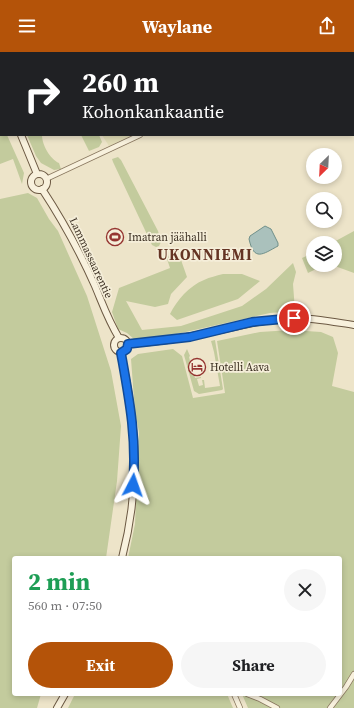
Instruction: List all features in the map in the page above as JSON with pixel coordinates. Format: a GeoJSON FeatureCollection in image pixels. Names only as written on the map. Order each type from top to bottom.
{"type":"FeatureCollection","features":[{"type":"Feature","properties":{"kind":"street"},"geometry":{"type":"LineString","coordinates":[[22,136],[37,174]]}},
{"type":"Feature","properties":{"kind":"street"},"geometry":{"type":"LineString","coordinates":[[46,179],[138,136]]}},
{"type":"Feature","properties":{"kind":"street"},"geometry":{"type":"LineString","coordinates":[[37,174],[43,175],[46,179],[46,185],[42,189],[36,189],[32,184],[32,178],[37,174]]}},
{"type":"Feature","properties":{"kind":"street","name":"Lammassaarentie"},"geometry":{"type":"LineString","coordinates":[[42,189],[67,228],[94,285],[110,324],[119,338]]}},
{"type":"Feature","properties":{"kind":"street"},"geometry":{"type":"LineString","coordinates":[[128,344],[190,337],[252,322],[272,319],[314,319],[354,325]]}},
{"type":"Feature","properties":{"kind":"street"},"geometry":{"type":"LineString","coordinates":[[121,353],[127,349],[128,344],[125,339],[119,338],[114,345],[116,350],[121,353],[130,404],[135,463],[132,514],[122,556]]}},
{"type":"Feature","properties":{"kind":"street"},"geometry":{"type":"LineString","coordinates":[[342,692],[354,674]]}},
{"type":"Feature","properties":{"kind":"street"},"geometry":{"type":"LineString","coordinates":[[57,708],[63,696]]}},
{"type":"Feature","properties":{"kind":"street"},"geometry":{"type":"LineString","coordinates":[[236,696],[240,708]]}},
{"type":"Feature","properties":{"kind":"street"},"geometry":{"type":"LineString","coordinates":[[252,696],[277,708]]}},
{"type":"Feature","properties":{"kind":"street"},"geometry":{"type":"LineString","coordinates":[[330,708],[339,696]]}},
{"type":"Feature","properties":{"kind":"shaded area"},"geometry":{"type":"Polygon","coordinates":[[[103,136],[131,136],[109,146],[103,136]]]}},
{"type":"Feature","properties":{"kind":"green space"},"geometry":{"type":"Polygon","coordinates":[[[0,136],[7,136],[24,173],[22,184],[13,159],[0,164],[0,136]]]}},
{"type":"Feature","properties":{"kind":"green space"},"geometry":{"type":"Polygon","coordinates":[[[27,136],[42,136],[43,143],[47,151],[59,163],[61,169],[54,170],[41,163],[36,156],[27,136]]]}},
{"type":"Feature","properties":{"kind":"green space"},"geometry":{"type":"Polygon","coordinates":[[[82,136],[99,136],[102,142],[99,147],[89,151],[82,136]]]}},
{"type":"Feature","properties":{"kind":"green space"},"geometry":{"type":"Polygon","coordinates":[[[118,157],[121,160],[158,231],[161,242],[159,246],[156,247],[152,245],[113,162],[112,159],[118,157]]]}},
{"type":"Feature","properties":{"kind":"green space"},"geometry":{"type":"Polygon","coordinates":[[[28,193],[37,198],[58,231],[87,296],[111,371],[121,426],[117,481],[106,556],[12,556],[12,696],[40,696],[37,708],[0,708],[0,199],[28,193]]]}},
{"type":"Feature","properties":{"kind":"green space"},"geometry":{"type":"Polygon","coordinates":[[[354,231],[354,273],[342,269],[342,238],[354,231]]]}},
{"type":"Feature","properties":{"kind":"green space"},"geometry":{"type":"Polygon","coordinates":[[[170,253],[181,260],[187,277],[171,294],[168,304],[155,307],[126,301],[142,330],[181,326],[242,306],[266,289],[293,263],[296,272],[293,284],[295,311],[270,313],[172,335],[135,340],[127,333],[118,329],[112,312],[119,288],[170,268],[167,259],[170,253]]]}},
{"type":"Feature","properties":{"kind":"green space"},"geometry":{"type":"Polygon","coordinates":[[[306,256],[306,268],[302,258],[306,256]]]}},
{"type":"Feature","properties":{"kind":"green space"},"geometry":{"type":"Polygon","coordinates":[[[223,274],[242,274],[260,281],[238,299],[177,320],[170,314],[180,299],[193,286],[206,279],[223,274]]]}},
{"type":"Feature","properties":{"kind":"green space"},"geometry":{"type":"Polygon","coordinates":[[[291,330],[321,332],[333,337],[338,353],[332,386],[354,392],[354,708],[248,708],[243,696],[342,696],[342,556],[128,556],[135,524],[139,432],[135,412],[131,359],[138,354],[173,349],[182,356],[193,398],[225,393],[217,341],[260,332],[291,330]]]}},
{"type":"Feature","properties":{"kind":"green space"},"geometry":{"type":"Polygon","coordinates":[[[215,340],[223,389],[199,394],[194,391],[184,355],[187,349],[195,378],[201,377],[197,379],[199,386],[203,385],[202,380],[204,380],[205,388],[220,386],[211,341],[215,340]]]}},
{"type":"Feature","properties":{"kind":"green space"},"geometry":{"type":"Polygon","coordinates":[[[74,696],[228,696],[233,708],[68,708],[74,696]]]}},
{"type":"Feature","properties":{"kind":"water"},"geometry":{"type":"Polygon","coordinates":[[[265,226],[271,229],[278,246],[268,252],[260,254],[256,253],[251,246],[249,239],[250,236],[265,226]]]}},
{"type":"Feature","properties":{"kind":"place","name":"Imatran jäähalli"},"geometry":{"type":"Point","coordinates":[115,237]}},
{"type":"Feature","properties":{"kind":"place","name":"Hotelli Aava"},"geometry":{"type":"Point","coordinates":[197,367]}},
{"type":"Feature","properties":{"kind":"district","name":"UKONNIEMI"},"geometry":{"type":"Point","coordinates":[205,254]}},
{"type":"Feature","properties":{"kind":"route"},"geometry":{"type":"LineString","coordinates":[[133,485],[135,463],[134,440],[130,404],[121,353],[126,351],[128,344],[190,337],[252,322],[294,318]]}}]}
